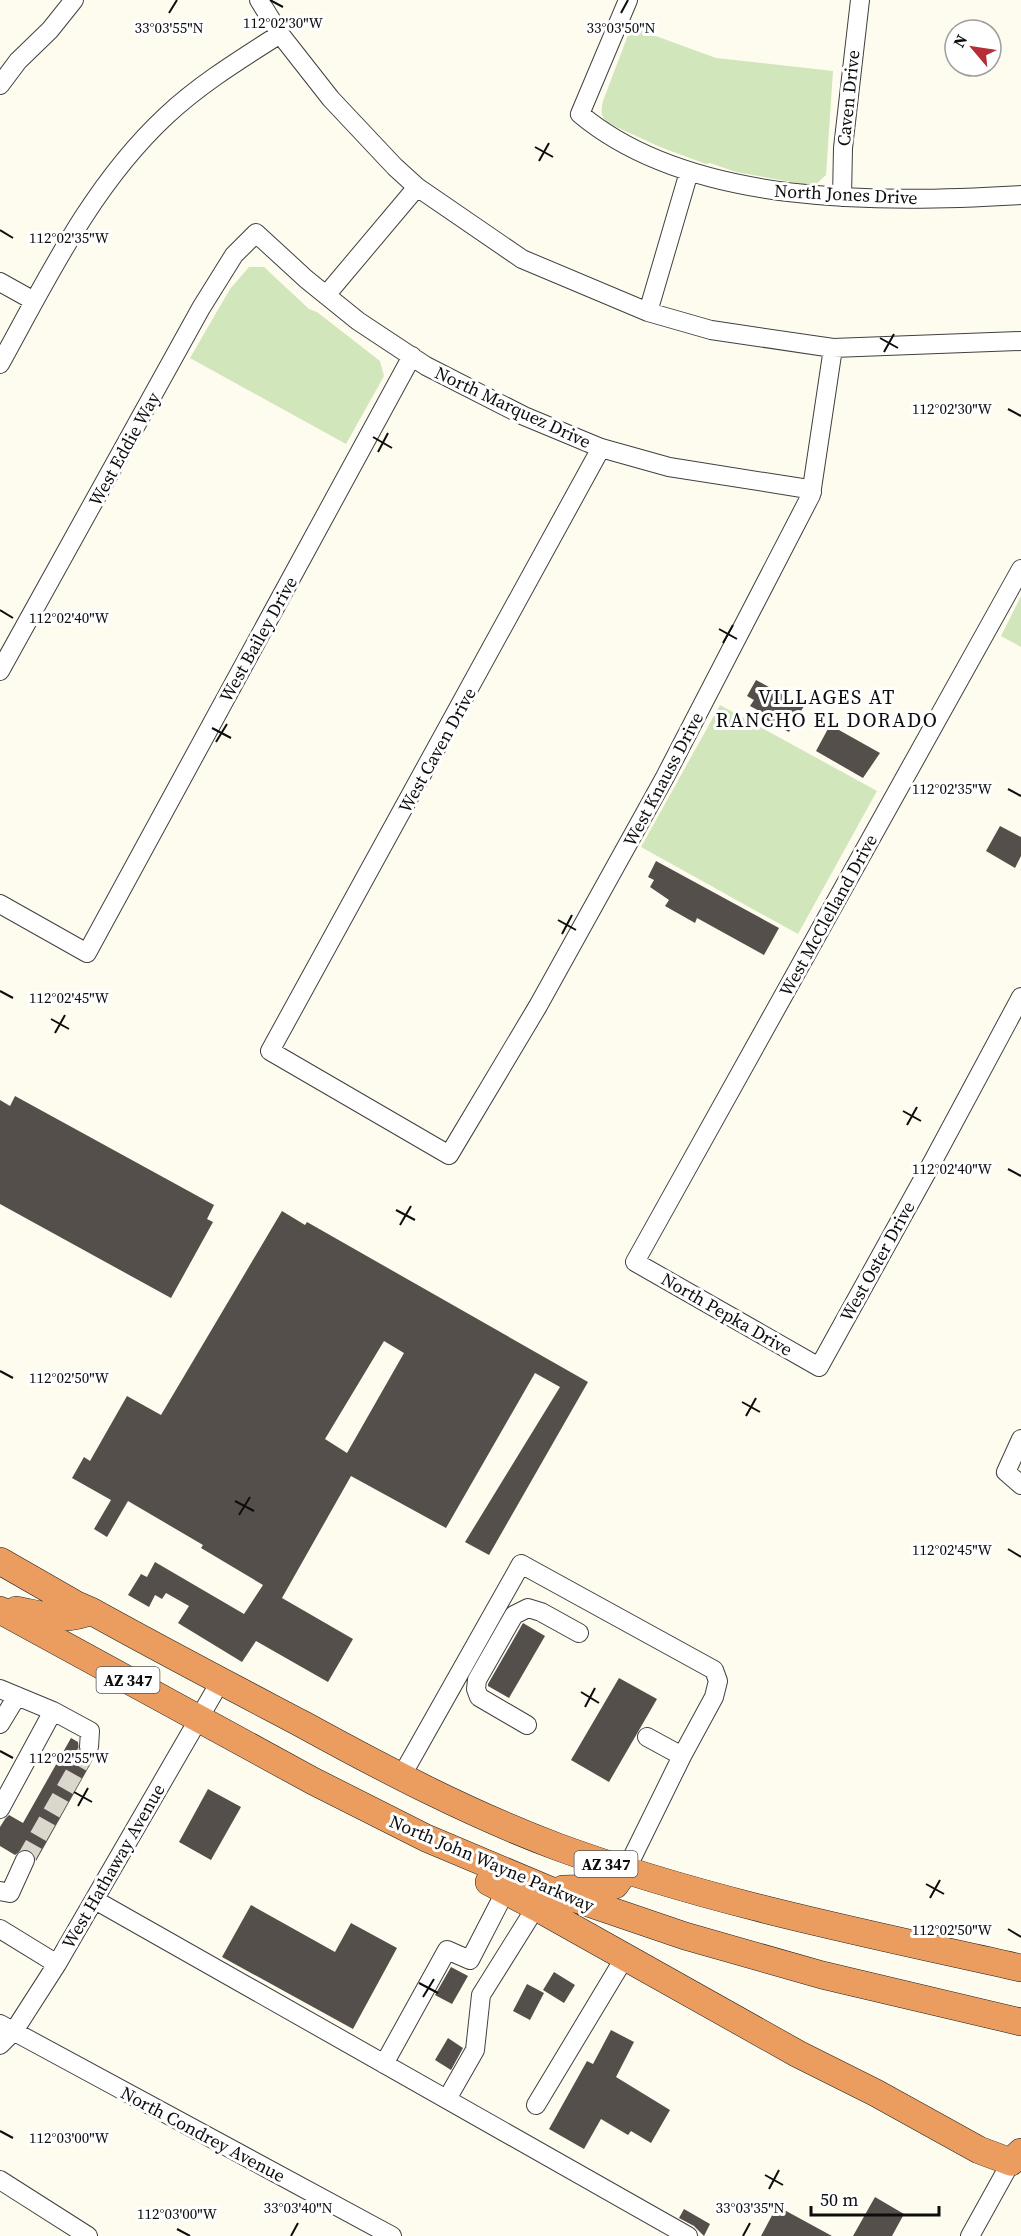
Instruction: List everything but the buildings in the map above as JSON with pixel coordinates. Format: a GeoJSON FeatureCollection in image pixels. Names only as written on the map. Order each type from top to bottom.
{"type":"FeatureCollection","features":[{"type":"Feature","properties":{"kind":"highway","name":"AZ 347"},"geometry":{"type":"LineString","coordinates":[[0,1562],[220,1682],[401,1777],[555,1846],[626,1870],[753,1907],[1021,1968]]}},
{"type":"Feature","properties":{"kind":"highway"},"geometry":{"type":"LineString","coordinates":[[0,1608],[66,1618],[91,1611]]}},
{"type":"Feature","properties":{"kind":"highway","name":"North John Wayne Parkway"},"geometry":{"type":"LineString","coordinates":[[0,1608],[288,1768],[542,1898],[811,1971],[1021,2022]]}},
{"type":"Feature","properties":{"kind":"highway"},"geometry":{"type":"LineString","coordinates":[[288,1768],[318,1795],[379,1832],[506,1890],[542,1898],[609,1887],[615,1885],[626,1870]]}},
{"type":"Feature","properties":{"kind":"highway"},"geometry":{"type":"LineString","coordinates":[[542,1898],[625,1957],[798,2054],[876,2093],[979,2150],[1016,2157]]}},
{"type":"Feature","properties":{"kind":"street"},"geometry":{"type":"LineString","coordinates":[[0,85],[74,0]]}},
{"type":"Feature","properties":{"kind":"street"},"geometry":{"type":"LineString","coordinates":[[259,0],[280,34],[360,132],[417,187],[522,259],[648,312],[711,330],[832,348],[1021,341]]}},
{"type":"Feature","properties":{"kind":"street","name":"North Jones Drive"},"geometry":{"type":"LineString","coordinates":[[628,0],[580,114],[600,131],[654,158],[689,172],[762,188],[842,197],[951,199],[1021,195]]}},
{"type":"Feature","properties":{"kind":"street","name":"Caven Drive"},"geometry":{"type":"LineString","coordinates":[[842,197],[843,148],[860,0]]}},
{"type":"Feature","properties":{"kind":"street"},"geometry":{"type":"LineString","coordinates":[[0,364],[89,207],[130,153],[166,116],[214,77],[280,34]]}},
{"type":"Feature","properties":{"kind":"street"},"geometry":{"type":"LineString","coordinates":[[648,312],[689,172]]}},
{"type":"Feature","properties":{"kind":"street"},"geometry":{"type":"LineString","coordinates":[[327,294],[417,187]]}},
{"type":"Feature","properties":{"kind":"street","name":"North Marquez Drive"},"geometry":{"type":"LineString","coordinates":[[256,233],[306,279],[358,321],[426,366],[524,416],[601,448],[669,467],[802,488],[812,492]]}},
{"type":"Feature","properties":{"kind":"street","name":"West Eddie Way"},"geometry":{"type":"LineString","coordinates":[[0,671],[201,308],[234,255],[256,233]]}},
{"type":"Feature","properties":{"kind":"street"},"geometry":{"type":"LineString","coordinates":[[0,282],[34,301]]}},
{"type":"Feature","properties":{"kind":"street","name":"West Knauss Drive"},"geometry":{"type":"LineString","coordinates":[[449,1155],[538,1006],[665,777],[812,492],[832,348]]}},
{"type":"Feature","properties":{"kind":"street","name":"West Bailey Drive"},"geometry":{"type":"LineString","coordinates":[[0,904],[87,953],[412,356]]}},
{"type":"Feature","properties":{"kind":"street","name":"West Caven Drive"},"geometry":{"type":"LineString","coordinates":[[449,1155],[270,1052],[601,448]]}},
{"type":"Feature","properties":{"kind":"street","name":"West McClelland Drive"},"geometry":{"type":"LineString","coordinates":[[635,1262],[1021,569]]}},
{"type":"Feature","properties":{"kind":"street","name":"West Oster Drive"},"geometry":{"type":"LineString","coordinates":[[819,1366],[1021,998]]}},
{"type":"Feature","properties":{"kind":"street","name":"North Pepka Drive"},"geometry":{"type":"LineString","coordinates":[[635,1262],[819,1366]]}},
{"type":"Feature","properties":{"kind":"street"},"geometry":{"type":"LineString","coordinates":[[1021,1439],[1006,1472],[1021,1485]]}},
{"type":"Feature","properties":{"kind":"street"},"geometry":{"type":"LineString","coordinates":[[401,1777],[521,1564],[714,1670],[718,1681],[714,1696],[626,1870]]}},
{"type":"Feature","properties":{"kind":"street"},"geometry":{"type":"LineString","coordinates":[[528,1725],[479,1697],[476,1689],[477,1680],[514,1615],[528,1608],[541,1612],[579,1633]]}},
{"type":"Feature","properties":{"kind":"street","name":"West Hathaway Avenue"},"geometry":{"type":"LineString","coordinates":[[0,2045],[7,2028],[57,1964],[220,1682]]}},
{"type":"Feature","properties":{"kind":"street"},"geometry":{"type":"LineString","coordinates":[[0,1689],[53,1711],[90,1731],[88,1748]]}},
{"type":"Feature","properties":{"kind":"street"},"geometry":{"type":"LineString","coordinates":[[0,1724],[17,1696]]}},
{"type":"Feature","properties":{"kind":"street"},"geometry":{"type":"LineString","coordinates":[[0,1809],[53,1711]]}},
{"type":"Feature","properties":{"kind":"street"},"geometry":{"type":"LineString","coordinates":[[647,1737],[682,1756]]}},
{"type":"Feature","properties":{"kind":"street"},"geometry":{"type":"LineString","coordinates":[[0,1891],[10,1893],[25,1860]]}},
{"type":"Feature","properties":{"kind":"street"},"geometry":{"type":"LineString","coordinates":[[384,2064],[447,1950],[470,1960],[506,1890]]}},
{"type":"Feature","properties":{"kind":"street"},"geometry":{"type":"LineString","coordinates":[[447,2099],[475,2050],[481,1995],[542,1898]]}},
{"type":"Feature","properties":{"kind":"street"},"geometry":{"type":"LineString","coordinates":[[95,1900],[688,2236]]}},
{"type":"Feature","properties":{"kind":"street"},"geometry":{"type":"LineString","coordinates":[[0,1929],[57,1964]]}},
{"type":"Feature","properties":{"kind":"street"},"geometry":{"type":"LineString","coordinates":[[536,2105],[625,1957]]}},
{"type":"Feature","properties":{"kind":"street","name":"North Condrey Avenue"},"geometry":{"type":"LineString","coordinates":[[7,2028],[392,2236]]}},
{"type":"Feature","properties":{"kind":"street"},"geometry":{"type":"LineString","coordinates":[[975,2234],[1016,2157]]}},
{"type":"Feature","properties":{"kind":"street"},"geometry":{"type":"LineString","coordinates":[[0,2180],[88,2236]]}},
{"type":"Feature","properties":{"kind":"green space"},"geometry":{"type":"Polygon","coordinates":[[[631,27],[716,58],[833,71],[826,175],[814,186],[736,172],[660,147],[608,123],[602,113],[603,101],[631,27]]]}},
{"type":"Feature","properties":{"kind":"green space"},"geometry":{"type":"Polygon","coordinates":[[[249,267],[264,267],[309,309],[317,312],[380,361],[384,376],[346,444],[190,358],[230,289],[249,267]]]}},
{"type":"Feature","properties":{"kind":"green space"},"geometry":{"type":"Polygon","coordinates":[[[1021,596],[1021,647],[1001,636],[1021,596]]]}},
{"type":"Feature","properties":{"kind":"green space"},"geometry":{"type":"Polygon","coordinates":[[[720,705],[877,791],[798,934],[641,847],[720,705]]]}},
{"type":"Feature","properties":{"kind":"tunnel"},"geometry":{"type":"LineString","coordinates":[[25,1860],[89,1747]]}},
{"type":"Feature","properties":{"kind":"district","name":"VILLAGES AT RANCHO EL DORADO"},"geometry":{"type":"Point","coordinates":[827,708]}}]}
